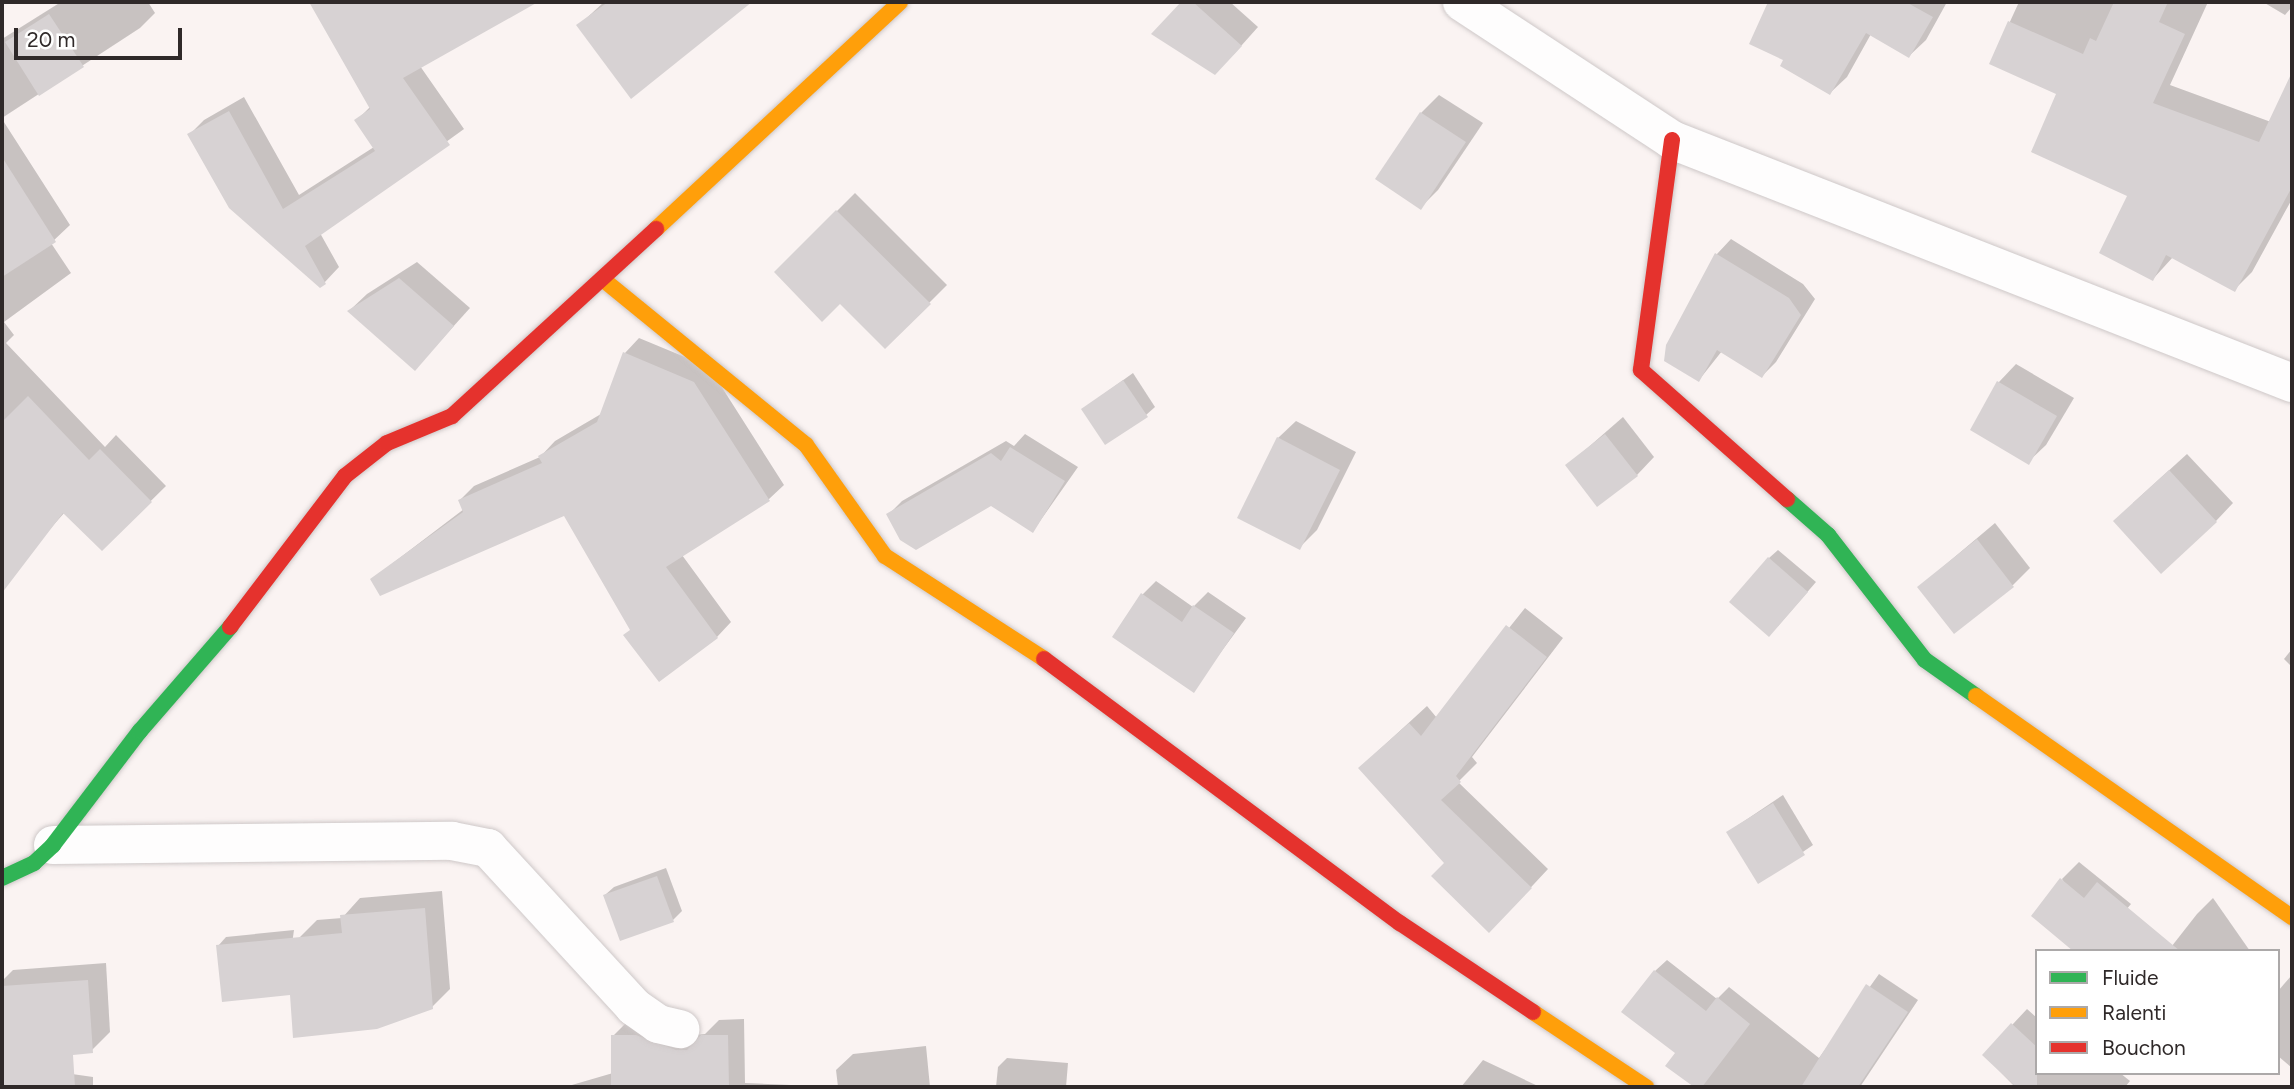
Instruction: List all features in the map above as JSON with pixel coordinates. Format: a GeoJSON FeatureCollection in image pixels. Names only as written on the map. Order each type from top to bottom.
{"type":"FeatureCollection","features":[{"type":"Feature","properties":{"kind":"street"},"geometry":{"type":"LineString","coordinates":[[2,878],[34,863],[53,845],[140,731],[254,600],[302,527],[345,476],[387,443],[452,416],[605,281],[900,2]]}},
{"type":"Feature","properties":{"kind":"street"},"geometry":{"type":"LineString","coordinates":[[1462,2],[1672,140],[2292,383]]}},
{"type":"Feature","properties":{"kind":"street"},"geometry":{"type":"LineString","coordinates":[[1672,140],[1641,370],[1828,535],[1924,660],[2292,917]]}},
{"type":"Feature","properties":{"kind":"street"},"geometry":{"type":"LineString","coordinates":[[605,281],[806,445],[885,556],[1027,647],[1400,923],[1646,1087]]}},
{"type":"Feature","properties":{"kind":"street"},"geometry":{"type":"LineString","coordinates":[[53,845],[452,841],[488,848],[634,1007],[658,1024],[680,1028]]}},
{"type":"Feature","properties":{"kind":"building"},"geometry":{"type":"Polygon","coordinates":[[[309,2],[538,2],[403,78],[450,145],[305,246],[326,284],[320,288],[229,208],[187,134],[229,111],[283,209],[375,151],[354,120],[370,109],[309,2]]]}},
{"type":"Feature","properties":{"kind":"building"},"geometry":{"type":"Polygon","coordinates":[[[608,2],[752,2],[631,99],[576,25],[608,2]]]}},
{"type":"Feature","properties":{"kind":"building"},"geometry":{"type":"Polygon","coordinates":[[[1181,2],[1193,2],[1242,46],[1215,75],[1151,34],[1181,2]]]}},
{"type":"Feature","properties":{"kind":"building"},"geometry":{"type":"Polygon","coordinates":[[[1768,2],[1906,2],[1933,17],[1909,58],[1866,33],[1830,95],[1780,66],[1783,60],[1749,44],[1768,2]]]}},
{"type":"Feature","properties":{"kind":"building"},"geometry":{"type":"Polygon","coordinates":[[[2114,2],[2168,2],[2159,22],[2185,34],[2153,103],[2259,142],[2292,72],[2292,187],[2235,292],[2166,255],[2153,281],[2099,253],[2127,196],[2031,152],[2056,94],[1989,64],[2008,21],[2083,54],[2090,38],[2096,41],[2114,2]]]}},
{"type":"Feature","properties":{"kind":"building"},"geometry":{"type":"Polygon","coordinates":[[[49,14],[84,67],[39,96],[5,42],[49,14]]]}},
{"type":"Feature","properties":{"kind":"building"},"geometry":{"type":"Polygon","coordinates":[[[1420,112],[1466,142],[1421,210],[1375,179],[1420,112]]]}},
{"type":"Feature","properties":{"kind":"building"},"geometry":{"type":"Polygon","coordinates":[[[2,157],[56,242],[2,277],[2,157]]]}},
{"type":"Feature","properties":{"kind":"building"},"geometry":{"type":"Polygon","coordinates":[[[836,210],[931,304],[885,349],[840,304],[822,322],[774,272],[836,210]]]}},
{"type":"Feature","properties":{"kind":"building"},"geometry":{"type":"Polygon","coordinates":[[[1715,253],[1789,298],[1801,315],[1762,378],[1717,350],[1699,382],[1664,361],[1666,345],[1715,253]]]}},
{"type":"Feature","properties":{"kind":"building"},"geometry":{"type":"Polygon","coordinates":[[[399,278],[454,326],[415,371],[347,311],[399,278]]]}},
{"type":"Feature","properties":{"kind":"building"},"geometry":{"type":"Polygon","coordinates":[[[623,352],[694,382],[770,501],[666,567],[718,638],[659,682],[623,635],[630,630],[564,516],[380,596],[370,579],[463,512],[458,500],[542,463],[538,456],[597,422],[623,352]]]}},
{"type":"Feature","properties":{"kind":"building"},"geometry":{"type":"Polygon","coordinates":[[[1123,380],[1148,417],[1105,445],[1081,409],[1123,380]]]}},
{"type":"Feature","properties":{"kind":"building"},"geometry":{"type":"Polygon","coordinates":[[[1997,381],[2057,416],[2029,465],[1970,430],[1997,381]]]}},
{"type":"Feature","properties":{"kind":"building"},"geometry":{"type":"Polygon","coordinates":[[[28,396],[89,460],[100,449],[152,502],[102,551],[63,513],[2,593],[2,422],[28,396]]]}},
{"type":"Feature","properties":{"kind":"building"},"geometry":{"type":"Polygon","coordinates":[[[1605,434],[1638,476],[1597,507],[1565,465],[1605,434]]]}},
{"type":"Feature","properties":{"kind":"building"},"geometry":{"type":"Polygon","coordinates":[[[1277,437],[1340,470],[1300,550],[1237,518],[1277,437]]]}},
{"type":"Feature","properties":{"kind":"building"},"geometry":{"type":"Polygon","coordinates":[[[1010,447],[1065,481],[1033,533],[991,506],[916,550],[900,540],[886,514],[991,453],[1001,461],[1010,447]]]}},
{"type":"Feature","properties":{"kind":"building"},"geometry":{"type":"Polygon","coordinates":[[[2169,470],[2217,522],[2161,574],[2113,521],[2169,470]]]}},
{"type":"Feature","properties":{"kind":"building"},"geometry":{"type":"Polygon","coordinates":[[[1977,539],[2014,587],[1954,634],[1917,587],[1977,539]]]}},
{"type":"Feature","properties":{"kind":"building"},"geometry":{"type":"Polygon","coordinates":[[[1768,557],[1808,592],[1769,637],[1729,602],[1768,557]]]}},
{"type":"Feature","properties":{"kind":"building"},"geometry":{"type":"Polygon","coordinates":[[[1141,593],[1182,622],[1193,605],[1234,633],[1194,693],[1112,637],[1141,593]]]}},
{"type":"Feature","properties":{"kind":"building"},"geometry":{"type":"Polygon","coordinates":[[[1506,625],[1547,657],[1456,776],[1461,782],[1441,800],[1532,888],[1489,933],[1431,876],[1444,863],[1358,768],[1409,723],[1421,736],[1506,625]]]}},
{"type":"Feature","properties":{"kind":"building"},"geometry":{"type":"Polygon","coordinates":[[[1773,803],[1805,855],[1758,884],[1726,832],[1773,803]]]}},
{"type":"Feature","properties":{"kind":"building"},"geometry":{"type":"Polygon","coordinates":[[[657,876],[674,922],[620,941],[603,895],[657,876]]]}},
{"type":"Feature","properties":{"kind":"building"},"geometry":{"type":"Polygon","coordinates":[[[2060,878],[2084,898],[2097,882],[2178,949],[2071,949],[2031,916],[2060,878]]]}},
{"type":"Feature","properties":{"kind":"building"},"geometry":{"type":"Polygon","coordinates":[[[425,908],[433,1009],[377,1029],[293,1038],[290,995],[222,1002],[216,945],[342,933],[340,915],[425,908]]]}},
{"type":"Feature","properties":{"kind":"building"},"geometry":{"type":"Polygon","coordinates":[[[1654,970],[1706,1011],[1717,997],[1750,1024],[1702,1087],[1694,1087],[1665,1066],[1675,1053],[1621,1012],[1654,970]]]}},
{"type":"Feature","properties":{"kind":"building"},"geometry":{"type":"Polygon","coordinates":[[[88,980],[93,1053],[73,1055],[75,1087],[2,1087],[2,986],[88,980]]]}},
{"type":"Feature","properties":{"kind":"building"},"geometry":{"type":"Polygon","coordinates":[[[1866,984],[1908,1012],[1858,1087],[1801,1087],[1866,984]]]}},
{"type":"Feature","properties":{"kind":"building"},"geometry":{"type":"Polygon","coordinates":[[[2011,1023],[2035,1045],[2037,1087],[2016,1087],[1982,1055],[2011,1023]]]}},
{"type":"Feature","properties":{"kind":"building"},"geometry":{"type":"Polygon","coordinates":[[[611,1035],[636,1035],[676,1050],[687,1050],[701,1035],[728,1035],[729,1087],[611,1087],[611,1035]]]}},
{"type":"Feature","properties":{"kind":"traffic: fast"},"geometry":{"type":"LineString","coordinates":[[1787,499],[1828,535],[1925,660],[1976,696]]}},
{"type":"Feature","properties":{"kind":"traffic: fast"},"geometry":{"type":"LineString","coordinates":[[2,878],[34,863],[53,845],[140,731],[230,627]]}},
{"type":"Feature","properties":{"kind":"traffic: slow"},"geometry":{"type":"LineString","coordinates":[[656,229],[900,2]]}},
{"type":"Feature","properties":{"kind":"traffic: slow"},"geometry":{"type":"LineString","coordinates":[[605,281],[806,445],[885,556],[1044,659]]}},
{"type":"Feature","properties":{"kind":"traffic: slow"},"geometry":{"type":"LineString","coordinates":[[1976,696],[2292,917]]}},
{"type":"Feature","properties":{"kind":"traffic: slow"},"geometry":{"type":"LineString","coordinates":[[1533,1012],[1646,1087]]}},
{"type":"Feature","properties":{"kind":"traffic: jam"},"geometry":{"type":"LineString","coordinates":[[1672,140],[1641,370],[1787,499]]}},
{"type":"Feature","properties":{"kind":"traffic: jam"},"geometry":{"type":"LineString","coordinates":[[230,627],[345,476],[387,443],[452,416],[656,229]]}},
{"type":"Feature","properties":{"kind":"traffic: jam"},"geometry":{"type":"LineString","coordinates":[[1044,659],[1400,923],[1533,1012]]}}]}
